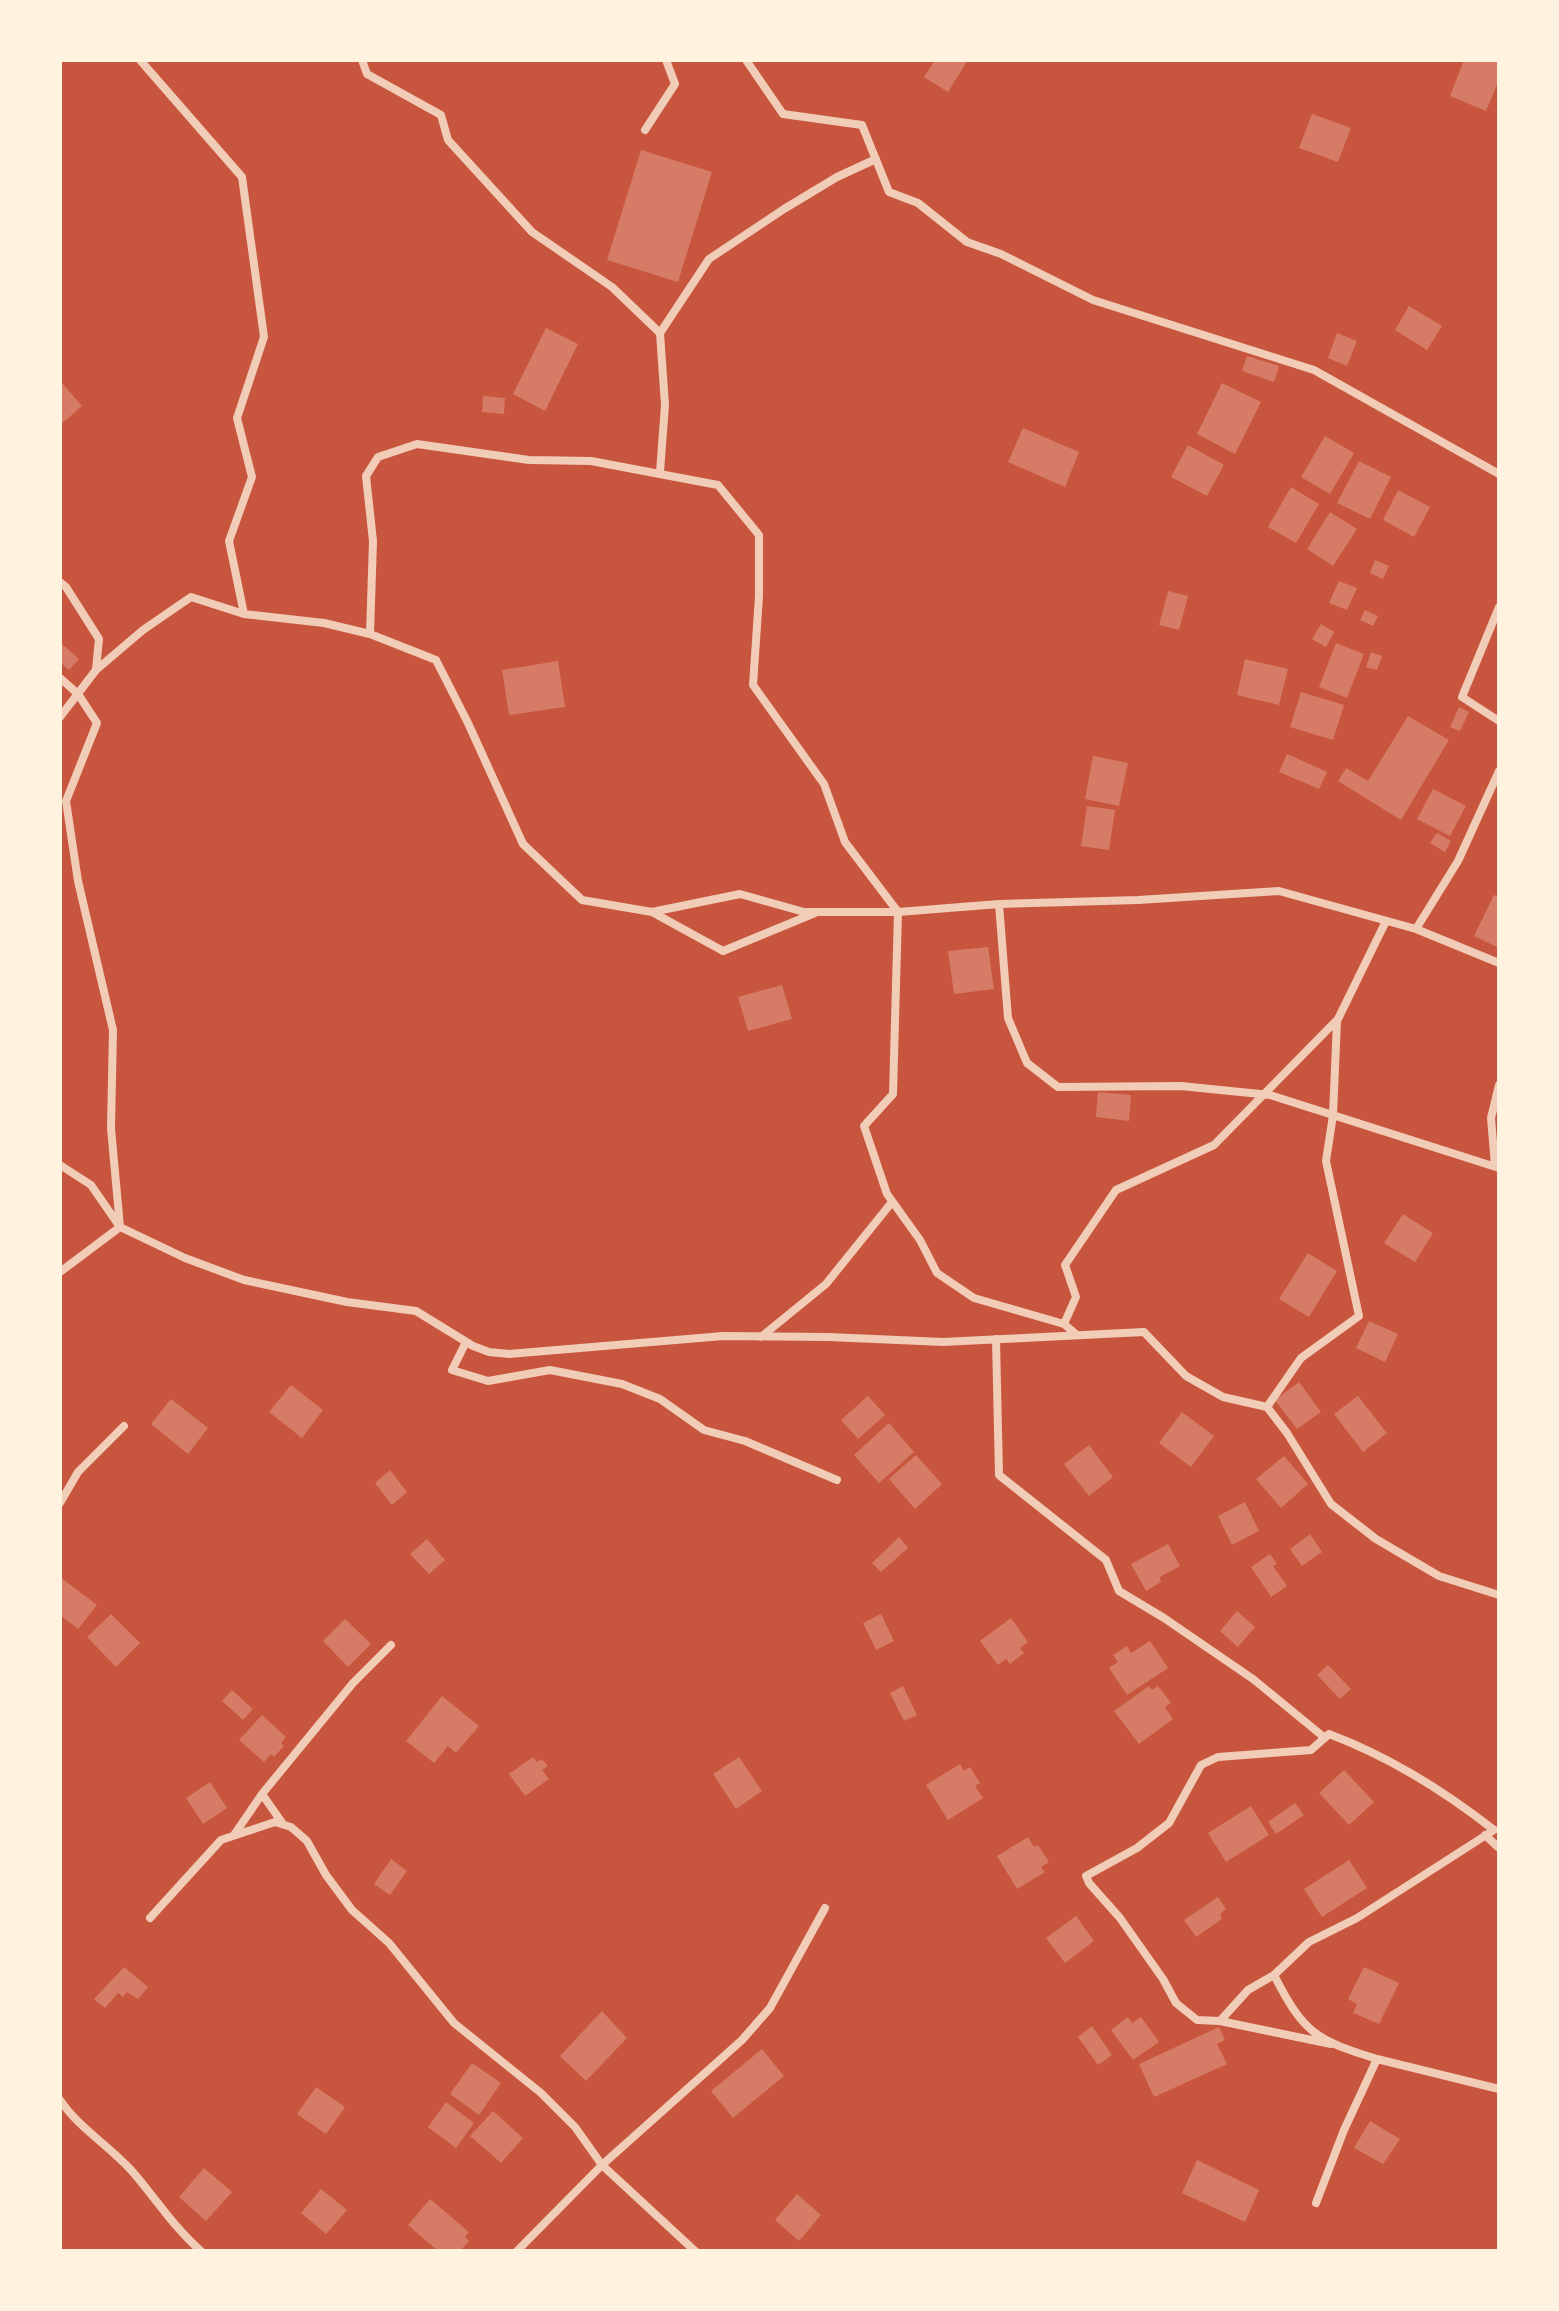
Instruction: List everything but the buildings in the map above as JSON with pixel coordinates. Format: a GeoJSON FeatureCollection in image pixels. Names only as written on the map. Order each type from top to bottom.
{"type":"FeatureCollection","features":[{"type":"Feature","properties":{"kind":"street"},"geometry":{"type":"LineString","coordinates":[[140,60],[242,177],[264,337],[237,418],[252,477],[229,541],[244,614]]}},
{"type":"Feature","properties":{"kind":"street"},"geometry":{"type":"LineString","coordinates":[[362,60],[367,74],[441,115],[448,140],[532,232],[612,287],[660,333]]}},
{"type":"Feature","properties":{"kind":"street"},"geometry":{"type":"LineString","coordinates":[[645,130],[675,84],[666,60]]}},
{"type":"Feature","properties":{"kind":"street"},"geometry":{"type":"LineString","coordinates":[[746,60],[783,114],[862,125],[889,192],[918,203],[967,242],[1001,254],[1093,300],[1314,370],[1499,474]]}},
{"type":"Feature","properties":{"kind":"street"},"geometry":{"type":"LineString","coordinates":[[660,472],[665,405],[660,333],[709,259],[837,177],[876,159]]}},
{"type":"Feature","properties":{"kind":"street"},"geometry":{"type":"LineString","coordinates":[[370,634],[373,541],[366,476],[378,457],[417,444],[529,460],[591,461],[718,485],[759,535],[759,596],[753,685],[824,784],[845,842],[898,912],[893,1094],[864,1126],[887,1194],[920,1240],[937,1273],[974,1298],[1064,1324],[1077,1335]]}},
{"type":"Feature","properties":{"kind":"street"},"geometry":{"type":"LineString","coordinates":[[60,582],[99,639],[96,670]]}},
{"type":"Feature","properties":{"kind":"street"},"geometry":{"type":"LineString","coordinates":[[60,717],[96,670],[143,630],[191,597],[244,614],[324,623],[370,634],[436,660],[523,844],[582,900],[652,912],[723,951],[819,912]]}},
{"type":"Feature","properties":{"kind":"street"},"geometry":{"type":"LineString","coordinates":[[1499,607],[1462,697],[1499,721]]}},
{"type":"Feature","properties":{"kind":"street"},"geometry":{"type":"LineString","coordinates":[[60,678],[78,694],[97,723],[66,801],[78,881],[113,1030],[111,1128],[120,1227]]}},
{"type":"Feature","properties":{"kind":"street"},"geometry":{"type":"LineString","coordinates":[[1416,929],[1458,861],[1499,771]]}},
{"type":"Feature","properties":{"kind":"street"},"geometry":{"type":"LineString","coordinates":[[652,912],[740,894],[804,912],[898,912],[999,904],[1138,900],[1279,891],[1416,929],[1499,963]]}},
{"type":"Feature","properties":{"kind":"street"},"geometry":{"type":"LineString","coordinates":[[999,904],[1008,1018],[1027,1063],[1058,1087],[1181,1086],[1264,1094],[1497,1167],[1491,1118],[1499,1085]]}},
{"type":"Feature","properties":{"kind":"street"},"geometry":{"type":"LineString","coordinates":[[1064,1324],[1076,1297],[1065,1265],[1116,1190],[1214,1145],[1337,1021],[1373,953],[1386,921]]}},
{"type":"Feature","properties":{"kind":"street"},"geometry":{"type":"LineString","coordinates":[[1267,1407],[1301,1358],[1359,1316],[1326,1161],[1333,1115],[1337,1021]]}},
{"type":"Feature","properties":{"kind":"street"},"geometry":{"type":"LineString","coordinates":[[60,1165],[91,1185],[120,1227],[185,1258],[244,1280],[347,1302],[416,1311],[466,1342],[489,1352],[509,1354],[723,1336],[943,1342],[1144,1332],[1186,1376],[1223,1397],[1267,1407],[1331,1504],[1376,1539],[1439,1576],[1499,1595]]}},
{"type":"Feature","properties":{"kind":"street"},"geometry":{"type":"LineString","coordinates":[[761,1337],[826,1284],[892,1202]]}},
{"type":"Feature","properties":{"kind":"street"},"geometry":{"type":"LineString","coordinates":[[60,1272],[120,1227]]}},
{"type":"Feature","properties":{"kind":"street"},"geometry":{"type":"LineString","coordinates":[[996,1339],[999,1475],[1106,1560],[1119,1591],[1253,1679],[1325,1738]]}},
{"type":"Feature","properties":{"kind":"street"},"geometry":{"type":"LineString","coordinates":[[466,1342],[452,1370],[488,1381],[550,1370],[622,1384],[660,1399],[704,1430],[745,1441],[837,1480]]}},
{"type":"Feature","properties":{"kind":"street"},"geometry":{"type":"LineString","coordinates":[[60,1503],[78,1472],[124,1426]]}},
{"type":"Feature","properties":{"kind":"street"},"geometry":{"type":"LineString","coordinates":[[234,1836],[262,1794],[353,1683],[391,1645]]}},
{"type":"Feature","properties":{"kind":"street"},"geometry":{"type":"LineString","coordinates":[[1499,1848],[1493,1831],[1425,1779],[1365,1748],[1329,1734],[1311,1750],[1218,1757],[1201,1765],[1169,1823],[1137,1848],[1086,1876],[1120,1918],[1176,2003],[1197,2020],[1220,2021],[1331,2044],[1377,2059],[1499,2089]]}},
{"type":"Feature","properties":{"kind":"street"},"geometry":{"type":"LineString","coordinates":[[262,1794],[283,1824]]}},
{"type":"Feature","properties":{"kind":"street"},"geometry":{"type":"LineString","coordinates":[[150,1918],[221,1840],[275,1822],[291,1827],[307,1841],[326,1875],[352,1910],[389,1943],[454,2023],[541,2093],[575,2127],[602,2165],[695,2251]]}},
{"type":"Feature","properties":{"kind":"street"},"geometry":{"type":"LineString","coordinates":[[1220,2021],[1248,1990],[1274,1975],[1309,1942],[1357,1918],[1493,1831]]}},
{"type":"Feature","properties":{"kind":"street"},"geometry":{"type":"LineString","coordinates":[[517,2251],[602,2165],[742,2040],[770,2008],[825,1908]]}},
{"type":"Feature","properties":{"kind":"street"},"geometry":{"type":"LineString","coordinates":[[1274,1975],[1288,2002],[1312,2033],[1331,2044]]}},
{"type":"Feature","properties":{"kind":"street"},"geometry":{"type":"LineString","coordinates":[[1316,2203],[1344,2130],[1377,2059]]}},
{"type":"Feature","properties":{"kind":"street"},"geometry":{"type":"LineString","coordinates":[[60,2100],[73,2119],[131,2170],[184,2237],[201,2251]]}}]}
